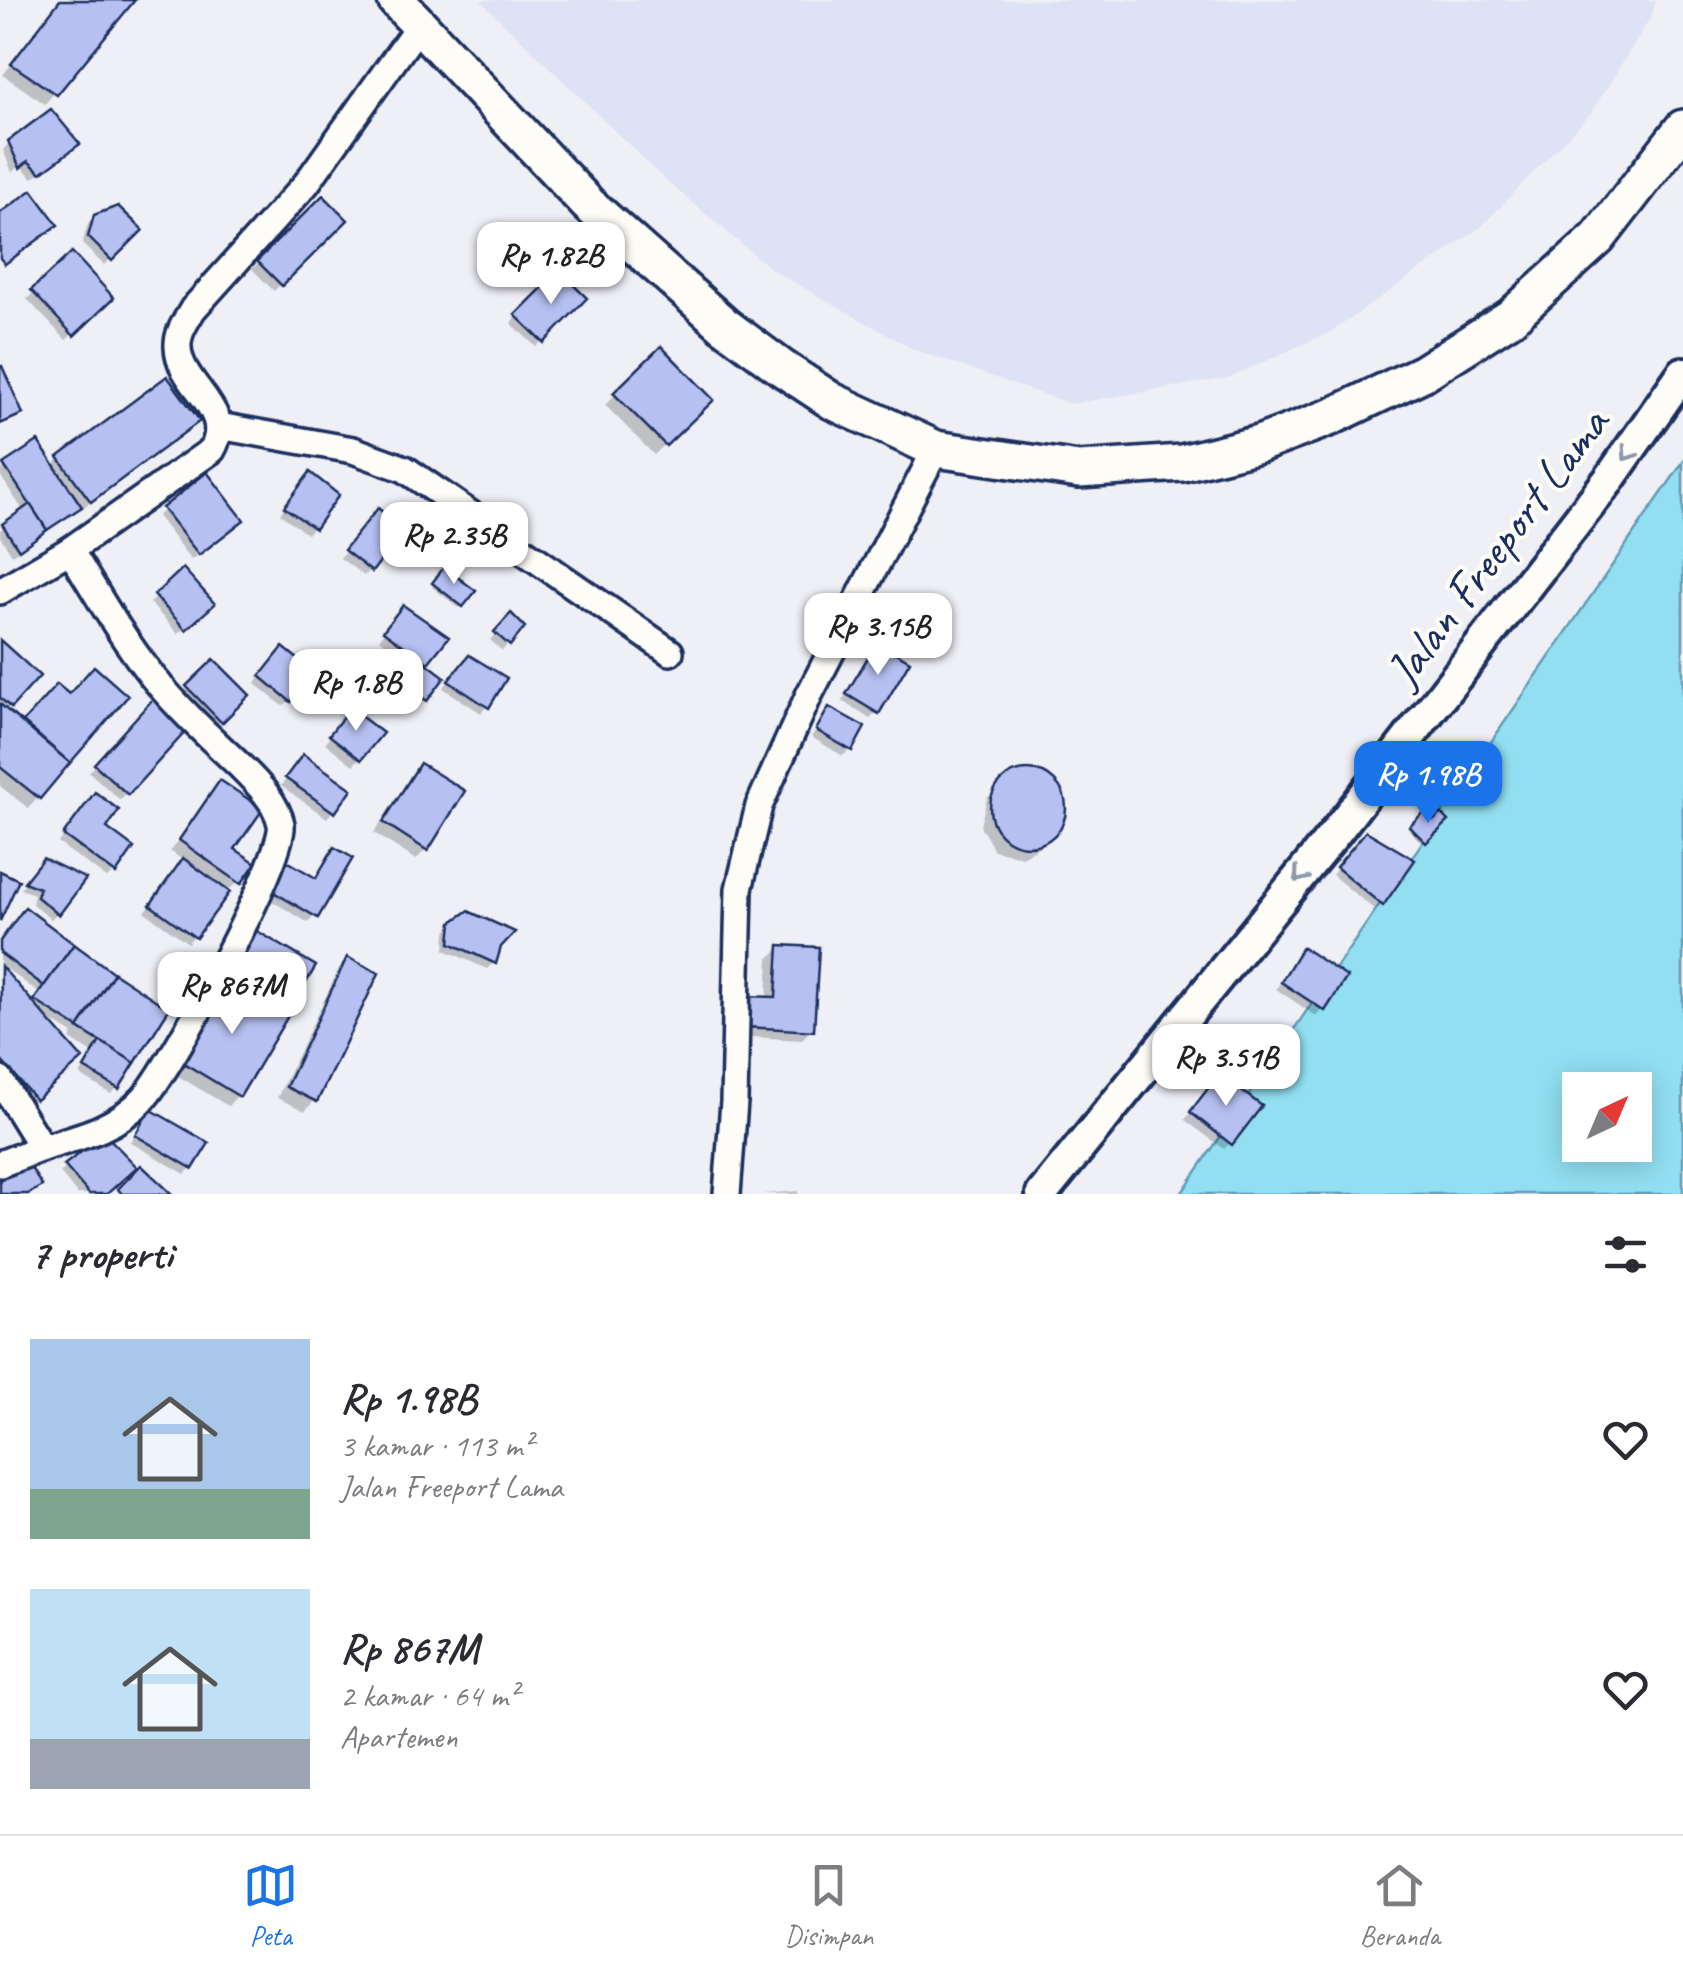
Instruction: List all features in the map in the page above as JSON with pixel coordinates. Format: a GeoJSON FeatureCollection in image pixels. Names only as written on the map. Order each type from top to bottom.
{"type":"FeatureCollection","features":[{"type":"Feature","properties":{"kind":"main road"},"geometry":{"type":"LineString","coordinates":[[408,13],[588,204],[724,325],[832,402],[936,449],[1079,470],[1182,463],[1259,444],[1331,417],[1424,374],[1511,317],[1598,238],[1683,128]]}},
{"type":"Feature","properties":{"kind":"street"},"geometry":{"type":"LineString","coordinates":[[0,590],[70,550],[212,450],[220,436],[220,426],[187,373],[178,348],[181,330],[193,309],[306,184],[408,13]]}},
{"type":"Feature","properties":{"kind":"street","name":"Jalan Freeport Lama"},"geometry":{"type":"LineString","coordinates":[[1042,1194],[1335,834],[1608,481],[1683,374]]}},
{"type":"Feature","properties":{"kind":"street"},"geometry":{"type":"LineString","coordinates":[[220,426],[353,450],[405,469],[670,652]]}},
{"type":"Feature","properties":{"kind":"street"},"geometry":{"type":"LineString","coordinates":[[727,1194],[734,1102],[740,888],[760,806],[809,695],[936,449]]}},
{"type":"Feature","properties":{"kind":"street"},"geometry":{"type":"LineString","coordinates":[[0,1164],[99,1131],[143,1099],[198,1016],[278,844],[282,825],[270,800],[187,717],[151,674],[70,550]]}},
{"type":"Feature","properties":{"kind":"street"},"geometry":{"type":"LineString","coordinates":[[0,1080],[42,1148]]}},
{"type":"Feature","properties":{"kind":"shaded area"},"geometry":{"type":"Polygon","coordinates":[[[480,0],[1656,0],[1651,17],[1591,113],[1481,227],[1333,331],[1228,378],[1070,404],[915,350],[772,270],[664,179],[480,0]]]}},
{"type":"Feature","properties":{"kind":"water"},"geometry":{"type":"Polygon","coordinates":[[[1683,462],[1683,1194],[1181,1194],[1683,462]]]}},
{"type":"Feature","properties":{"kind":"building"},"geometry":{"type":"Polygon","coordinates":[[[60,0],[135,0],[57,95],[11,64],[60,0]]]}},
{"type":"Feature","properties":{"kind":"building"},"geometry":{"type":"Polygon","coordinates":[[[51,109],[80,144],[41,173],[28,161],[20,168],[8,141],[51,109]]]}},
{"type":"Feature","properties":{"kind":"building"},"geometry":{"type":"Polygon","coordinates":[[[32,190],[58,225],[5,264],[0,258],[0,213],[32,190]]]}},
{"type":"Feature","properties":{"kind":"building"},"geometry":{"type":"Polygon","coordinates":[[[323,195],[348,220],[282,286],[257,261],[323,195]]]}},
{"type":"Feature","properties":{"kind":"building"},"geometry":{"type":"Polygon","coordinates":[[[118,206],[143,230],[112,261],[88,237],[94,215],[118,206]]]}},
{"type":"Feature","properties":{"kind":"building"},"geometry":{"type":"Polygon","coordinates":[[[72,252],[114,298],[74,336],[31,290],[72,252]]]}},
{"type":"Feature","properties":{"kind":"building"},"geometry":{"type":"Polygon","coordinates":[[[559,271],[587,298],[544,343],[515,315],[559,271]]]}},
{"type":"Feature","properties":{"kind":"building"},"geometry":{"type":"Polygon","coordinates":[[[661,346],[714,400],[666,446],[613,393],[661,346]]]}},
{"type":"Feature","properties":{"kind":"building"},"geometry":{"type":"Polygon","coordinates":[[[0,367],[23,414],[0,424],[0,367]]]}},
{"type":"Feature","properties":{"kind":"building"},"geometry":{"type":"Polygon","coordinates":[[[167,376],[200,421],[91,502],[58,457],[167,376]]]}},
{"type":"Feature","properties":{"kind":"building"},"geometry":{"type":"Polygon","coordinates":[[[38,441],[82,507],[47,530],[3,464],[38,441]]]}},
{"type":"Feature","properties":{"kind":"building"},"geometry":{"type":"Polygon","coordinates":[[[207,472],[244,520],[199,555],[162,508],[207,472]]]}},
{"type":"Feature","properties":{"kind":"building"},"geometry":{"type":"Polygon","coordinates":[[[310,472],[339,495],[315,529],[284,507],[310,472]]]}},
{"type":"Feature","properties":{"kind":"building"},"geometry":{"type":"Polygon","coordinates":[[[30,504],[47,530],[19,550],[2,524],[30,504]]]}},
{"type":"Feature","properties":{"kind":"building"},"geometry":{"type":"Polygon","coordinates":[[[378,508],[404,530],[372,572],[344,550],[378,508]]]}},
{"type":"Feature","properties":{"kind":"building"},"geometry":{"type":"Polygon","coordinates":[[[444,567],[476,591],[463,607],[432,583],[444,567]]]}},
{"type":"Feature","properties":{"kind":"building"},"geometry":{"type":"Polygon","coordinates":[[[183,568],[215,604],[186,630],[154,595],[183,568]]]}},
{"type":"Feature","properties":{"kind":"building"},"geometry":{"type":"Polygon","coordinates":[[[403,605],[449,637],[428,663],[383,631],[403,605]]]}},
{"type":"Feature","properties":{"kind":"building"},"geometry":{"type":"Polygon","coordinates":[[[511,613],[525,627],[510,646],[494,632],[511,613]]]}},
{"type":"Feature","properties":{"kind":"building"},"geometry":{"type":"Polygon","coordinates":[[[0,640],[40,676],[11,708],[0,698],[0,640]]]}},
{"type":"Feature","properties":{"kind":"building"},"geometry":{"type":"Polygon","coordinates":[[[877,642],[910,661],[879,714],[846,694],[877,642]]]}},
{"type":"Feature","properties":{"kind":"building"},"geometry":{"type":"Polygon","coordinates":[[[283,647],[315,673],[291,702],[260,676],[283,647]]]}},
{"type":"Feature","properties":{"kind":"building"},"geometry":{"type":"Polygon","coordinates":[[[416,655],[445,677],[427,701],[398,679],[416,655]]]}},
{"type":"Feature","properties":{"kind":"building"},"geometry":{"type":"Polygon","coordinates":[[[469,655],[507,678],[489,708],[448,681],[469,655]]]}},
{"type":"Feature","properties":{"kind":"building"},"geometry":{"type":"Polygon","coordinates":[[[214,659],[250,695],[222,723],[186,686],[214,659]]]}},
{"type":"Feature","properties":{"kind":"building"},"geometry":{"type":"Polygon","coordinates":[[[94,666],[128,696],[70,763],[23,722],[57,684],[69,694],[94,666]]]}},
{"type":"Feature","properties":{"kind":"building"},"geometry":{"type":"Polygon","coordinates":[[[153,699],[187,730],[128,795],[94,764],[153,699]]]}},
{"type":"Feature","properties":{"kind":"building"},"geometry":{"type":"Polygon","coordinates":[[[0,704],[70,763],[40,799],[0,767],[0,704]]]}},
{"type":"Feature","properties":{"kind":"building"},"geometry":{"type":"Polygon","coordinates":[[[829,707],[865,727],[852,751],[816,730],[829,707]]]}},
{"type":"Feature","properties":{"kind":"building"},"geometry":{"type":"Polygon","coordinates":[[[350,708],[383,733],[361,760],[329,735],[350,708]]]}},
{"type":"Feature","properties":{"kind":"building"},"geometry":{"type":"Polygon","coordinates":[[[303,754],[352,789],[335,813],[285,778],[303,754]]]}},
{"type":"Feature","properties":{"kind":"building"},"geometry":{"type":"Polygon","coordinates":[[[420,763],[465,791],[428,851],[383,822],[420,763]]]}},
{"type":"Feature","properties":{"kind":"building"},"geometry":{"type":"Polygon","coordinates":[[[1028,770],[1055,781],[1066,808],[1055,835],[1028,846],[1001,835],[990,808],[1001,781],[1028,770]]]}},
{"type":"Feature","properties":{"kind":"building"},"geometry":{"type":"Polygon","coordinates":[[[220,780],[263,809],[235,849],[256,863],[241,884],[179,840],[220,780]]]}},
{"type":"Feature","properties":{"kind":"building"},"geometry":{"type":"Polygon","coordinates":[[[95,792],[119,810],[107,828],[134,848],[116,874],[63,835],[95,792]]]}},
{"type":"Feature","properties":{"kind":"building"},"geometry":{"type":"Polygon","coordinates":[[[1426,810],[1434,820],[1441,813],[1449,821],[1426,843],[1409,826],[1426,810]]]}},
{"type":"Feature","properties":{"kind":"building"},"geometry":{"type":"Polygon","coordinates":[[[1366,831],[1415,860],[1383,906],[1336,867],[1366,831]]]}},
{"type":"Feature","properties":{"kind":"building"},"geometry":{"type":"Polygon","coordinates":[[[334,847],[353,858],[318,918],[265,887],[282,858],[316,878],[334,847]]]}},
{"type":"Feature","properties":{"kind":"building"},"geometry":{"type":"Polygon","coordinates":[[[43,858],[86,879],[59,915],[37,897],[39,888],[24,882],[43,858]]]}},
{"type":"Feature","properties":{"kind":"building"},"geometry":{"type":"Polygon","coordinates":[[[183,858],[230,892],[196,938],[150,905],[183,858]]]}},
{"type":"Feature","properties":{"kind":"building"},"geometry":{"type":"Polygon","coordinates":[[[0,871],[19,880],[0,921],[0,871]]]}},
{"type":"Feature","properties":{"kind":"building"},"geometry":{"type":"Polygon","coordinates":[[[25,907],[74,944],[44,986],[0,953],[0,941],[25,907]]]}},
{"type":"Feature","properties":{"kind":"building"},"geometry":{"type":"Polygon","coordinates":[[[468,911],[515,932],[501,947],[496,964],[450,943],[452,922],[468,911]]]}},
{"type":"Feature","properties":{"kind":"building"},"geometry":{"type":"Polygon","coordinates":[[[252,928],[316,966],[290,1010],[226,972],[252,928]]]}},
{"type":"Feature","properties":{"kind":"building"},"geometry":{"type":"Polygon","coordinates":[[[74,944],[114,973],[78,1028],[34,1000],[74,944]]]}},
{"type":"Feature","properties":{"kind":"building"},"geometry":{"type":"Polygon","coordinates":[[[779,945],[819,947],[814,1031],[745,1027],[746,996],[776,997],[779,945]]]}},
{"type":"Feature","properties":{"kind":"building"},"geometry":{"type":"Polygon","coordinates":[[[1302,947],[1347,977],[1325,1011],[1281,982],[1302,947]]]}},
{"type":"Feature","properties":{"kind":"building"},"geometry":{"type":"Polygon","coordinates":[[[347,957],[379,973],[317,1102],[286,1087],[347,957]]]}},
{"type":"Feature","properties":{"kind":"building"},"geometry":{"type":"Polygon","coordinates":[[[1,966],[83,1059],[36,1100],[0,1059],[1,966]]]}},
{"type":"Feature","properties":{"kind":"building"},"geometry":{"type":"Polygon","coordinates":[[[114,973],[169,1009],[135,1063],[78,1028],[114,973]]]}},
{"type":"Feature","properties":{"kind":"building"},"geometry":{"type":"Polygon","coordinates":[[[224,978],[288,1016],[240,1097],[177,1059],[224,978]]]}},
{"type":"Feature","properties":{"kind":"building"},"geometry":{"type":"Polygon","coordinates":[[[100,1041],[135,1063],[119,1089],[84,1068],[100,1041]]]}},
{"type":"Feature","properties":{"kind":"building"},"geometry":{"type":"Polygon","coordinates":[[[1219,1074],[1262,1106],[1232,1145],[1190,1112],[1219,1074]]]}},
{"type":"Feature","properties":{"kind":"building"},"geometry":{"type":"Polygon","coordinates":[[[150,1109],[209,1143],[193,1169],[135,1135],[150,1109]]]}},
{"type":"Feature","properties":{"kind":"building"},"geometry":{"type":"Polygon","coordinates":[[[105,1134],[137,1167],[107,1194],[89,1194],[64,1165],[105,1134]]]}},
{"type":"Feature","properties":{"kind":"building"},"geometry":{"type":"Polygon","coordinates":[[[24,1156],[42,1186],[28,1194],[0,1194],[0,1170],[24,1156]]]}},
{"type":"Feature","properties":{"kind":"building"},"geometry":{"type":"Polygon","coordinates":[[[141,1165],[172,1194],[122,1194],[118,1189],[141,1165]]]}}]}
